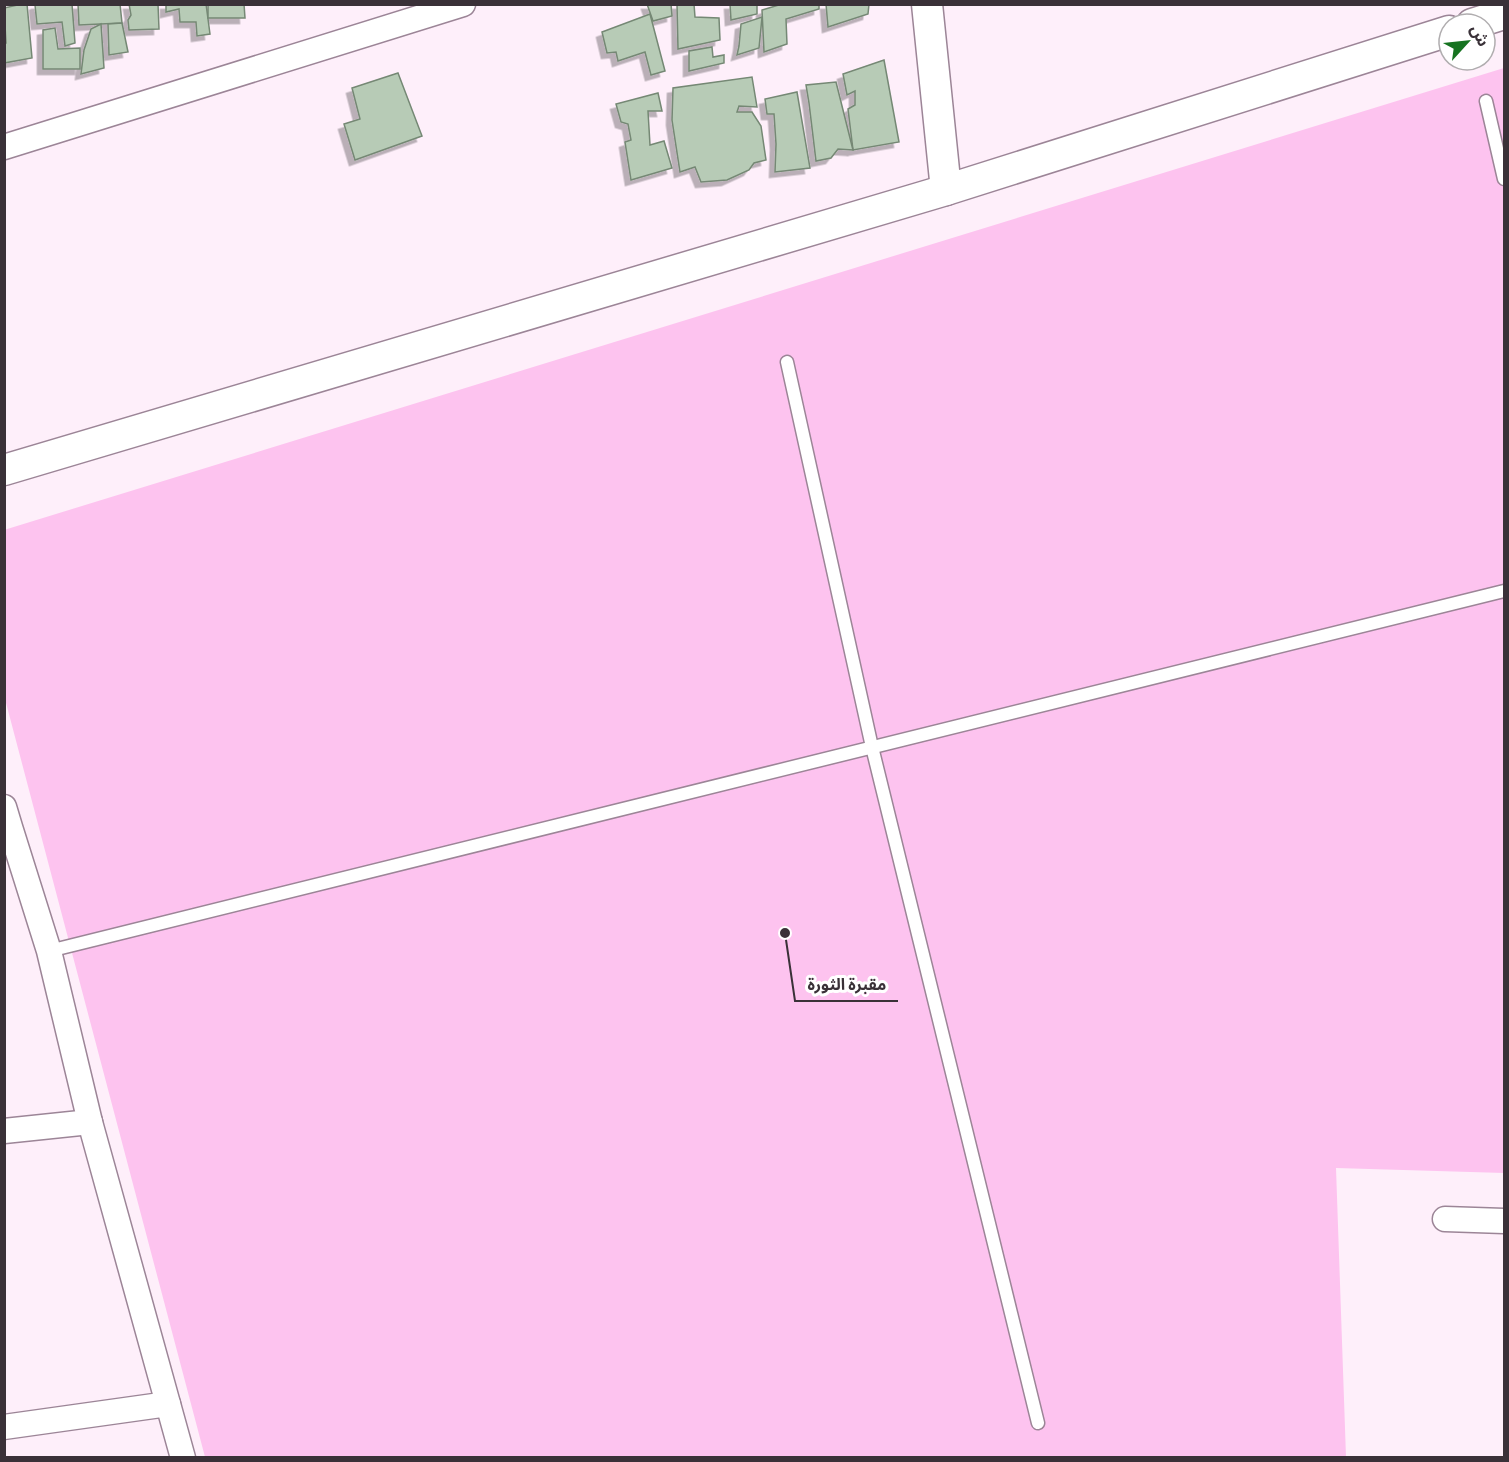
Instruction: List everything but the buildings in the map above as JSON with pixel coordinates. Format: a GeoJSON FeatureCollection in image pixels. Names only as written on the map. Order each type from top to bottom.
{"type":"FeatureCollection","features":[{"type":"Feature","properties":{"kind":"street"},"geometry":{"type":"LineString","coordinates":[[4,147],[463,4]]}},
{"type":"Feature","properties":{"kind":"street"},"geometry":{"type":"LineString","coordinates":[[927,4],[946,190]]}},
{"type":"Feature","properties":{"kind":"street"},"geometry":{"type":"LineString","coordinates":[[4,470],[946,190],[1437,35]]}},
{"type":"Feature","properties":{"kind":"street"},"geometry":{"type":"LineString","coordinates":[[6,820],[49,951],[90,1122],[183,1458]]}},
{"type":"Feature","properties":{"kind":"street"},"geometry":{"type":"LineString","coordinates":[[4,1131],[90,1122]]}},
{"type":"Feature","properties":{"kind":"street"},"geometry":{"type":"LineString","coordinates":[[1445,1219],[1504,1221]]}},
{"type":"Feature","properties":{"kind":"street"},"geometry":{"type":"LineString","coordinates":[[4,1427],[168,1404]]}},
{"type":"Feature","properties":{"kind":"lane"},"geometry":{"type":"LineString","coordinates":[[1486,101],[1504,179]]}},
{"type":"Feature","properties":{"kind":"lane"},"geometry":{"type":"LineString","coordinates":[[787,362],[872,747],[1038,1424]]}},
{"type":"Feature","properties":{"kind":"lane"},"geometry":{"type":"LineString","coordinates":[[49,951],[1504,591]]}},
{"type":"Feature","properties":{"kind":"shaded area"},"geometry":{"type":"Polygon","coordinates":[[[1504,68],[1504,1173],[1336,1168],[1346,1457],[205,1457],[5,699],[4,530],[1504,68]]]}},
{"type":"Feature","properties":{"kind":"place","name":"مقبرة الثورة"},"geometry":{"type":"Point","coordinates":[785,933]}}]}
